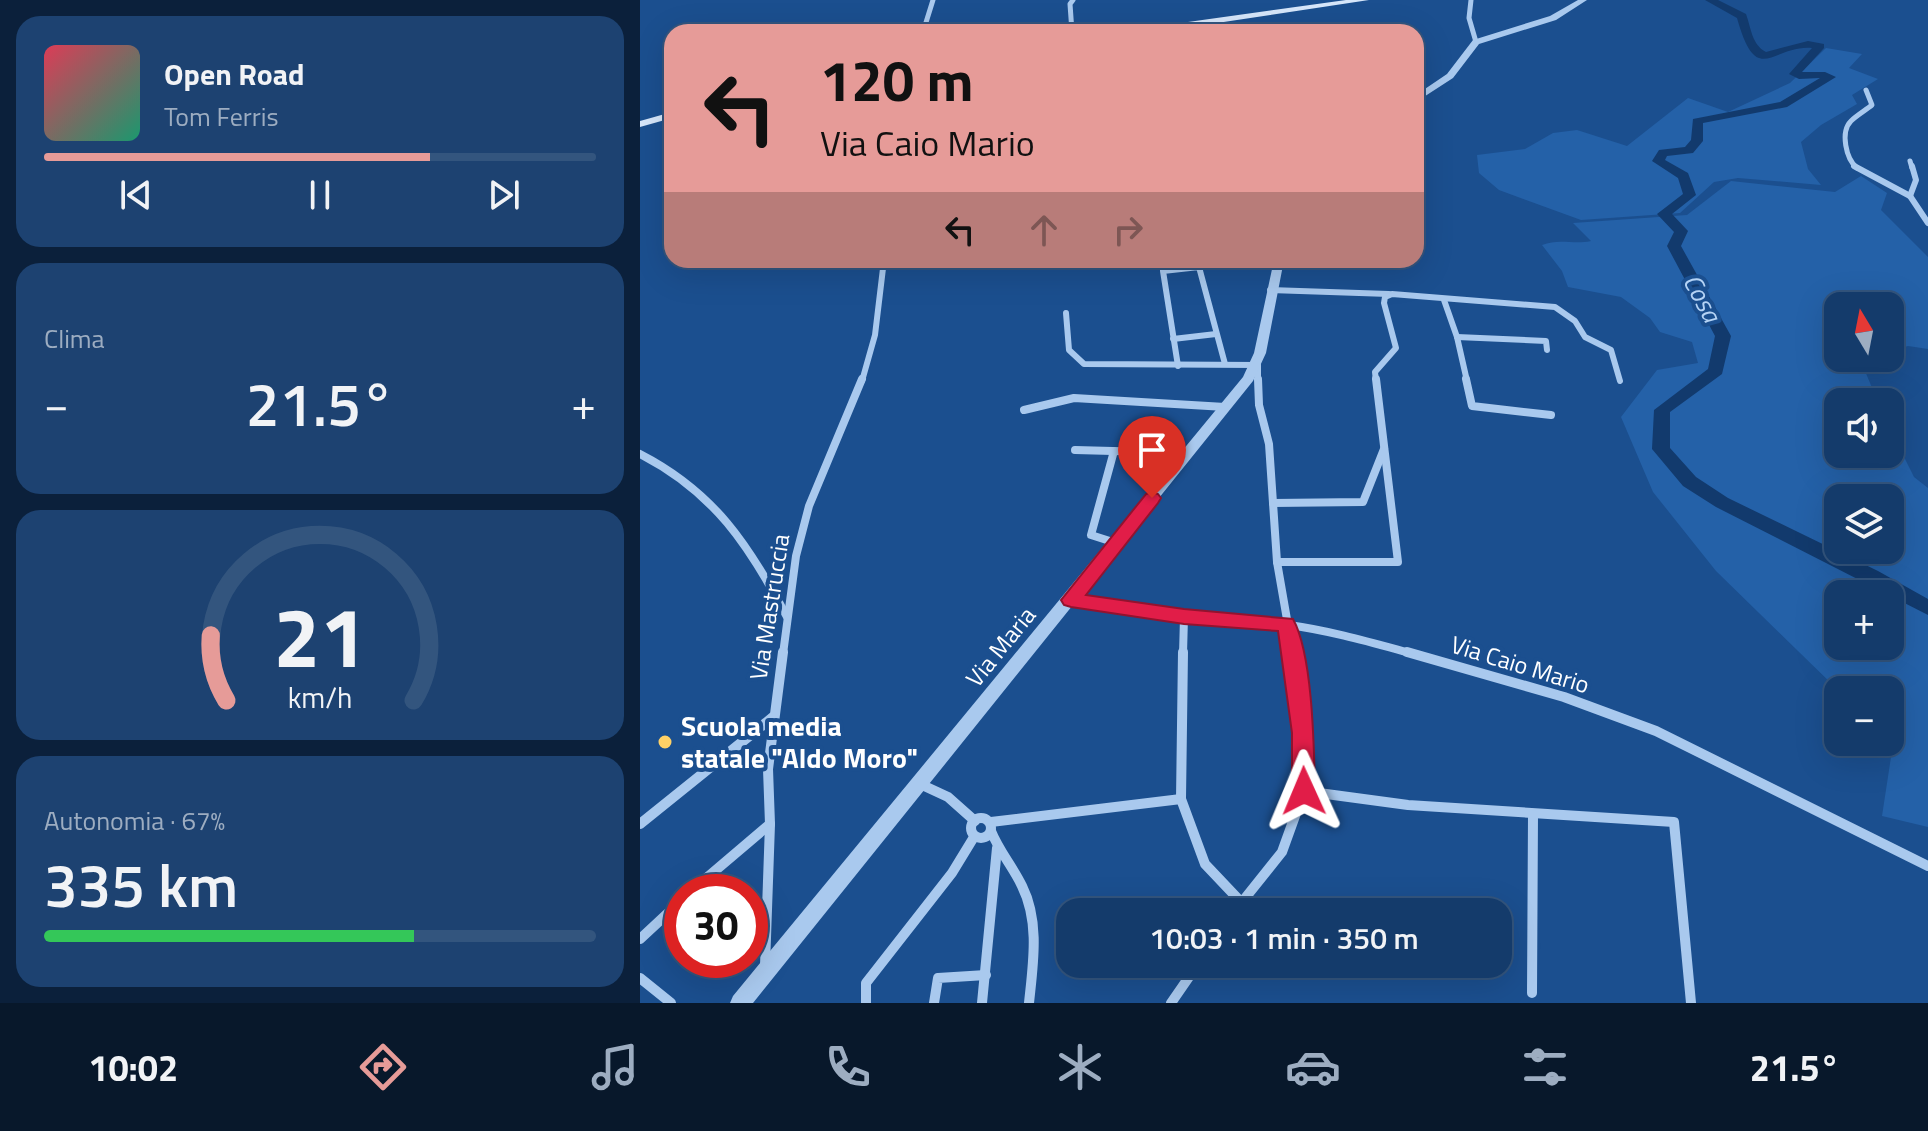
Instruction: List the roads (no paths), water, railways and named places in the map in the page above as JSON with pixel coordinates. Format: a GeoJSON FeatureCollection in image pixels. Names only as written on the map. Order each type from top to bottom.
{"type":"FeatureCollection","features":[{"type":"Feature","properties":{"kind":"main road"},"geometry":{"type":"LineString","coordinates":[[1195,24],[1365,0]]}},
{"type":"Feature","properties":{"kind":"main road"},"geometry":{"type":"LineString","coordinates":[[640,124],[664,117]]}},
{"type":"Feature","properties":{"kind":"street"},"geometry":{"type":"LineString","coordinates":[[926,24],[933,0]]}},
{"type":"Feature","properties":{"kind":"street"},"geometry":{"type":"LineString","coordinates":[[1071,24],[1070,4],[1073,0]]}},
{"type":"Feature","properties":{"kind":"street"},"geometry":{"type":"LineString","coordinates":[[1471,0],[1469,18],[1476,42]]}},
{"type":"Feature","properties":{"kind":"street"},"geometry":{"type":"LineString","coordinates":[[1424,94],[1450,76],[1476,42],[1553,18],[1583,0]]}},
{"type":"Feature","properties":{"kind":"street"},"geometry":{"type":"LineString","coordinates":[[1866,90],[1872,105],[1847,124],[1844,134],[1848,158],[1854,166],[1910,196],[1928,223]]}},
{"type":"Feature","properties":{"kind":"street"},"geometry":{"type":"LineString","coordinates":[[1910,161],[1916,185],[1910,196]]}},
{"type":"Feature","properties":{"kind":"street","name":"Via Mastruccia"},"geometry":{"type":"LineString","coordinates":[[768,874],[768,769],[796,556],[809,506],[865,373],[875,335],[883,268]]}},
{"type":"Feature","properties":{"kind":"street"},"geometry":{"type":"LineString","coordinates":[[1178,366],[1163,271],[1190,268]]}},
{"type":"Feature","properties":{"kind":"street"},"geometry":{"type":"LineString","coordinates":[[1199,268],[1225,364]]}},
{"type":"Feature","properties":{"kind":"street","name":"Via Maria"},"geometry":{"type":"LineString","coordinates":[[768,968],[1071,600],[1258,365],[1269,290],[1276,268]]}},
{"type":"Feature","properties":{"kind":"street"},"geometry":{"type":"LineString","coordinates":[[1269,290],[1392,294],[1555,307],[1575,321],[1585,337],[1611,350],[1620,382]]}},
{"type":"Feature","properties":{"kind":"street"},"geometry":{"type":"LineString","coordinates":[[1277,562],[1398,562],[1375,372],[1396,348],[1394,329],[1383,311],[1385,297],[1392,294]]}},
{"type":"Feature","properties":{"kind":"street"},"geometry":{"type":"LineString","coordinates":[[1444,300],[1457,337],[1472,406],[1551,415]]}},
{"type":"Feature","properties":{"kind":"street"},"geometry":{"type":"LineString","coordinates":[[1066,313],[1069,351],[1077,361],[1178,366],[1258,365],[1259,405],[1269,444],[1277,562],[1303,733],[1304,791],[1282,852],[1244,898]]}},
{"type":"Feature","properties":{"kind":"street"},"geometry":{"type":"LineString","coordinates":[[1173,339],[1216,334]]}},
{"type":"Feature","properties":{"kind":"street"},"geometry":{"type":"LineString","coordinates":[[1457,337],[1546,341],[1547,350]]}},
{"type":"Feature","properties":{"kind":"street"},"geometry":{"type":"LineString","coordinates":[[1024,410],[1074,398],[1225,407]]}},
{"type":"Feature","properties":{"kind":"street"},"geometry":{"type":"LineString","coordinates":[[1273,503],[1363,502],[1385,448]]}},
{"type":"Feature","properties":{"kind":"street"},"geometry":{"type":"LineString","coordinates":[[1075,450],[1188,453]]}},
{"type":"Feature","properties":{"kind":"street"},"geometry":{"type":"LineString","coordinates":[[1114,451],[1091,535],[1116,543]]}},
{"type":"Feature","properties":{"kind":"street"},"geometry":{"type":"LineString","coordinates":[[640,454],[673,469],[712,500],[764,571],[788,617]]}},
{"type":"Feature","properties":{"kind":"street","name":"Via Caio Mario"},"geometry":{"type":"LineString","coordinates":[[1071,600],[1184,617],[1286,624],[1354,637],[1564,697],[1643,726],[1928,866]]}},
{"type":"Feature","properties":{"kind":"street"},"geometry":{"type":"LineString","coordinates":[[1184,617],[1181,799],[1205,864],[1230,898]]}},
{"type":"Feature","properties":{"kind":"street"},"geometry":{"type":"LineString","coordinates":[[640,824],[773,717]]}},
{"type":"Feature","properties":{"kind":"street"},"geometry":{"type":"LineString","coordinates":[[920,784],[948,797],[975,821]]}},
{"type":"Feature","properties":{"kind":"street"},"geometry":{"type":"LineString","coordinates":[[1304,791],[1408,805],[1674,822],[1691,1003]]}},
{"type":"Feature","properties":{"kind":"street"},"geometry":{"type":"LineString","coordinates":[[974,837],[982,838],[991,826],[1181,799]]}},
{"type":"Feature","properties":{"kind":"street"},"geometry":{"type":"LineString","coordinates":[[1532,993],[1533,815]]}},
{"type":"Feature","properties":{"kind":"street"},"geometry":{"type":"LineString","coordinates":[[974,837],[970,830],[975,821],[982,818],[991,826],[997,848],[1026,894],[1035,926],[1029,1003]]}},
{"type":"Feature","properties":{"kind":"street"},"geometry":{"type":"LineString","coordinates":[[711,874],[770,824]]}},
{"type":"Feature","properties":{"kind":"street"},"geometry":{"type":"LineString","coordinates":[[866,1003],[866,983],[952,873],[974,837]]}},
{"type":"Feature","properties":{"kind":"street"},"geometry":{"type":"LineString","coordinates":[[982,1003],[997,848]]}},
{"type":"Feature","properties":{"kind":"street"},"geometry":{"type":"LineString","coordinates":[[640,939],[664,917]]}},
{"type":"Feature","properties":{"kind":"street"},"geometry":{"type":"LineString","coordinates":[[934,1003],[938,978],[986,975]]}},
{"type":"Feature","properties":{"kind":"street"},"geometry":{"type":"LineString","coordinates":[[640,978],[671,1003]]}},
{"type":"Feature","properties":{"kind":"street","name":"Via Maria"},"geometry":{"type":"LineString","coordinates":[[740,1003],[760,978]]}},
{"type":"Feature","properties":{"kind":"street"},"geometry":{"type":"LineString","coordinates":[[1171,1003],[1188,978]]}},
{"type":"Feature","properties":{"kind":"waterway","name":"Cosa"},"geometry":{"type":"LineString","coordinates":[[1710,0],[1742,16],[1748,39],[1756,51],[1765,56],[1796,46],[1820,46],[1794,74],[1830,77],[1783,105],[1697,121],[1697,141],[1689,150],[1663,153],[1658,161],[1684,176],[1690,195],[1664,214],[1681,231],[1674,246],[1723,336],[1716,371],[1662,410],[1661,449],[1689,481],[1722,503],[1871,576],[1928,608]]}},
{"type":"Feature","properties":{"kind":"place","name":"Scuola media statale \"Aldo Moro\""},"geometry":{"type":"Point","coordinates":[665,742]}}]}
